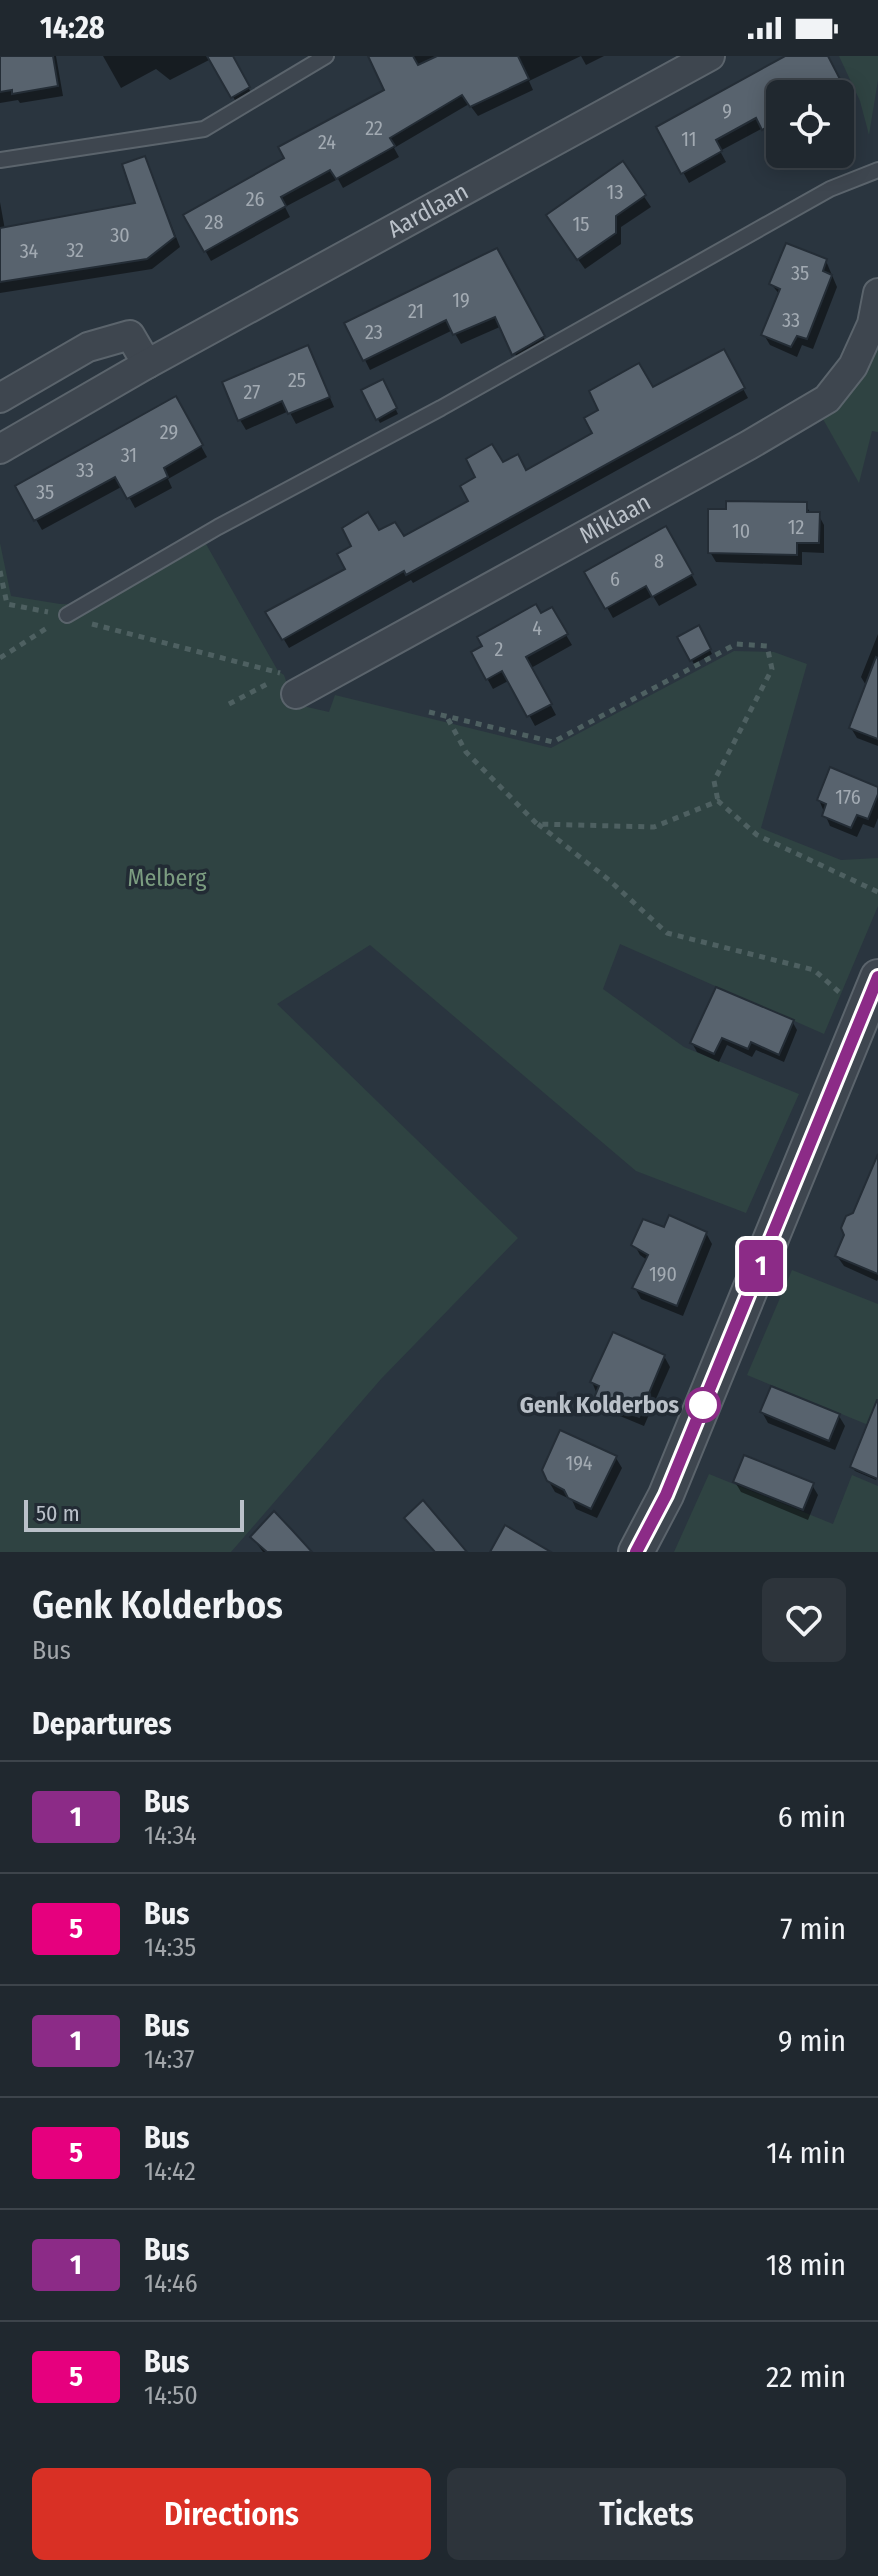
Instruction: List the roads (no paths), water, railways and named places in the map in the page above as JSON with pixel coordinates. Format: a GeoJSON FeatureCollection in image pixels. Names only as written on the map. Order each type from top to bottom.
{"type":"FeatureCollection","features":[{"type":"Feature","properties":{"kind":"street","name":"Aardlaan"},"geometry":{"type":"LineString","coordinates":[[1,446],[710,56]]}},
{"type":"Feature","properties":{"kind":"street","name":"Miklaan"},"geometry":{"type":"LineString","coordinates":[[296,694],[827,399],[853,366],[872,324],[878,293]]}},
{"type":"Feature","properties":{"kind":"street"},"geometry":{"type":"LineString","coordinates":[[0,398],[88,347],[130,335],[147,364]]}},
{"type":"Feature","properties":{"kind":"street"},"geometry":{"type":"LineString","coordinates":[[636,1552],[666,1495],[878,977]]}},
{"type":"Feature","properties":{"kind":"lane"},"geometry":{"type":"LineString","coordinates":[[0,160],[204,129],[326,56]]}},
{"type":"Feature","properties":{"kind":"lane"},"geometry":{"type":"LineString","coordinates":[[67,615],[218,527],[441,408],[830,189],[878,170]]}},
{"type":"Feature","properties":{"kind":"place","name":"Genk Kolderbos"},"geometry":{"type":"Point","coordinates":[703,1405]}},
{"type":"Feature","properties":{"kind":"park label","name":"Melberg"},"geometry":{"type":"Point","coordinates":[167,878]}}]}
